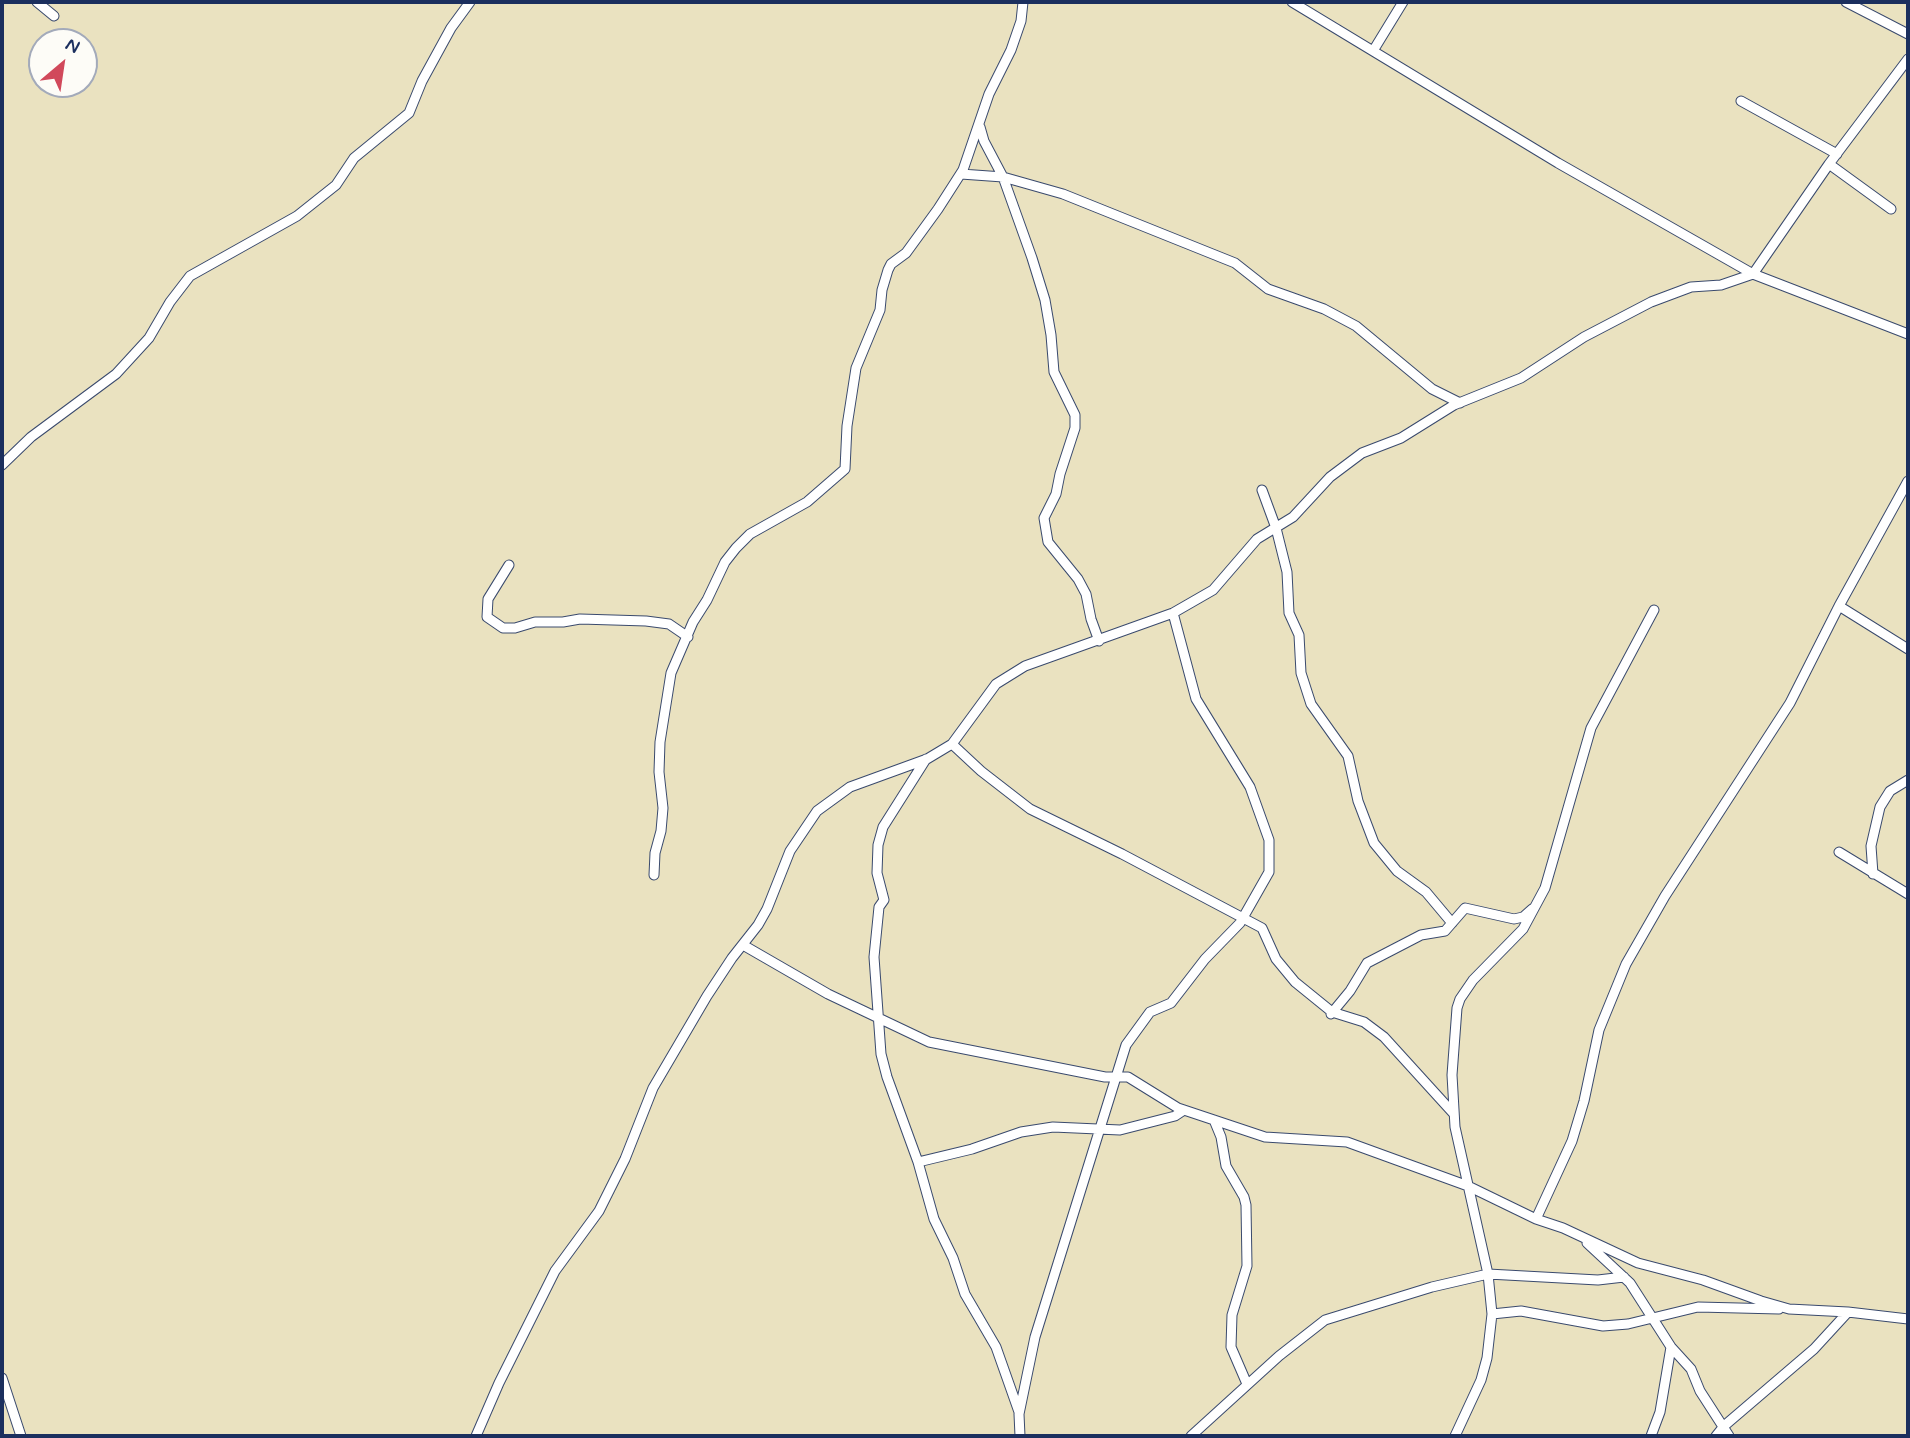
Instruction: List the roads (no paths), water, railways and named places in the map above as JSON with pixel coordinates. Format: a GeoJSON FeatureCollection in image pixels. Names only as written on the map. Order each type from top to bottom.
{"type":"FeatureCollection","features":[{"type":"Feature","properties":{"kind":"street"},"geometry":{"type":"LineString","coordinates":[[37,2],[54,16]]}},
{"type":"Feature","properties":{"kind":"street"},"geometry":{"type":"LineString","coordinates":[[2,465],[31,437],[116,374],[149,338],[170,302],[190,276],[297,216],[336,185],[354,158],[410,113],[422,81],[470,2]]}},
{"type":"Feature","properties":{"kind":"street"},"geometry":{"type":"LineString","coordinates":[[654,875],[654,853],[662,831],[660,743],[665,725],[671,673],[693,622],[708,600],[725,562],[736,548],[750,534],[800,507],[845,469],[853,381],[860,354],[880,310],[882,290],[890,267],[906,253],[961,174],[989,94],[1011,50],[1021,21],[1023,2]]}},
{"type":"Feature","properties":{"kind":"street"},"geometry":{"type":"LineString","coordinates":[[1292,2],[1559,163],[1753,274],[1908,334]]}},
{"type":"Feature","properties":{"kind":"street"},"geometry":{"type":"LineString","coordinates":[[1373,51],[1403,2]]}},
{"type":"Feature","properties":{"kind":"street"},"geometry":{"type":"LineString","coordinates":[[1846,2],[1908,34]]}},
{"type":"Feature","properties":{"kind":"street"},"geometry":{"type":"LineString","coordinates":[[476,1436],[555,1270],[599,1211],[625,1159],[653,1088],[707,996],[767,909],[790,851],[817,811],[850,787],[927,759],[952,744],[996,684],[1038,659],[1099,641],[1173,613],[1213,590],[1256,539],[1293,517],[1330,477],[1362,453],[1408,435],[1460,402],[1521,379],[1584,337],[1651,302],[1691,287],[1721,285],[1753,274],[1829,164],[1908,59]]}},
{"type":"Feature","properties":{"kind":"street"},"geometry":{"type":"LineString","coordinates":[[1741,101],[1837,154]]}},
{"type":"Feature","properties":{"kind":"street"},"geometry":{"type":"LineString","coordinates":[[980,125],[984,141],[1003,177],[1045,300],[1054,372],[1075,415],[1075,428],[1058,487],[1044,518],[1048,542],[1078,579],[1086,594],[1099,641]]}},
{"type":"Feature","properties":{"kind":"street"},"geometry":{"type":"LineString","coordinates":[[1829,164],[1891,209]]}},
{"type":"Feature","properties":{"kind":"street"},"geometry":{"type":"LineString","coordinates":[[961,174],[1003,177],[1063,194],[1236,263],[1268,289],[1324,309],[1356,326],[1432,389],[1460,402]]}},
{"type":"Feature","properties":{"kind":"street"},"geometry":{"type":"LineString","coordinates":[[1536,1219],[1572,1141],[1584,1101],[1599,1030],[1626,964],[1665,896],[1790,703],[1839,606],[1908,481]]}},
{"type":"Feature","properties":{"kind":"street"},"geometry":{"type":"LineString","coordinates":[[1262,490],[1276,528],[1287,572],[1289,613],[1299,635],[1301,673],[1311,704],[1348,756],[1358,801],[1374,843],[1398,871],[1426,892],[1452,923]]}},
{"type":"Feature","properties":{"kind":"street"},"geometry":{"type":"LineString","coordinates":[[509,565],[488,599],[487,617],[503,628],[515,628],[535,622],[580,619],[646,621],[676,627],[693,622]]}},
{"type":"Feature","properties":{"kind":"street"},"geometry":{"type":"LineString","coordinates":[[1839,606],[1908,649]]}},
{"type":"Feature","properties":{"kind":"street"},"geometry":{"type":"LineString","coordinates":[[1455,1436],[1481,1380],[1487,1358],[1492,1314],[1488,1274],[1455,1127],[1452,1075],[1457,1008],[1460,999],[1474,980],[1522,929],[1536,906],[1552,869],[1591,728],[1654,610]]}},
{"type":"Feature","properties":{"kind":"street"},"geometry":{"type":"LineString","coordinates":[[1020,1436],[1019,1414],[1035,1337],[1126,1045],[1150,1012],[1171,1003],[1205,959],[1243,919],[1269,872],[1269,840],[1244,774],[1196,699],[1173,613]]}},
{"type":"Feature","properties":{"kind":"street"},"geometry":{"type":"LineString","coordinates":[[676,627],[688,637]]}},
{"type":"Feature","properties":{"kind":"street"},"geometry":{"type":"LineString","coordinates":[[952,744],[981,771],[1030,809],[1122,853],[1262,928],[1276,958],[1295,982],[1332,1013],[1364,1022],[1384,1037],[1454,1114]]}},
{"type":"Feature","properties":{"kind":"street"},"geometry":{"type":"LineString","coordinates":[[927,759],[883,827],[878,845],[877,873],[884,900],[880,907],[874,950],[881,1054],[918,1162],[934,1219],[953,1258],[965,1294],[996,1348],[1019,1414]]}},
{"type":"Feature","properties":{"kind":"street"},"geometry":{"type":"LineString","coordinates":[[1873,874],[1871,846],[1880,807],[1891,791],[1908,780]]}},
{"type":"Feature","properties":{"kind":"street"},"geometry":{"type":"LineString","coordinates":[[1839,852],[1908,894]]}},
{"type":"Feature","properties":{"kind":"street"},"geometry":{"type":"LineString","coordinates":[[1332,1013],[1350,991],[1367,963],[1421,935],[1445,931],[1465,908],[1514,919],[1523,917],[1536,906]]}},
{"type":"Feature","properties":{"kind":"street"},"geometry":{"type":"LineString","coordinates":[[743,945],[828,994],[879,1017],[912,1036],[938,1044],[1105,1077],[1133,1079],[1184,1110],[1271,1138],[1347,1142],[1468,1186],[1536,1219],[1647,1266],[1703,1280],[1789,1308]]}},
{"type":"Feature","properties":{"kind":"street"},"geometry":{"type":"LineString","coordinates":[[918,1162],[972,1149],[1021,1132],[1053,1128],[1099,1130],[1132,1127],[1175,1116],[1184,1110]]}},
{"type":"Feature","properties":{"kind":"street"},"geometry":{"type":"LineString","coordinates":[[1214,1120],[1222,1137],[1226,1166],[1244,1197],[1248,1266],[1232,1315],[1231,1348],[1247,1384]]}},
{"type":"Feature","properties":{"kind":"street"},"geometry":{"type":"LineString","coordinates":[[1580,1236],[1624,1277],[1671,1347],[1691,1369],[1700,1391],[1729,1436]]}},
{"type":"Feature","properties":{"kind":"street"},"geometry":{"type":"LineString","coordinates":[[1191,1436],[1279,1356],[1325,1320],[1432,1287],[1488,1274],[1587,1279],[1624,1277]]}},
{"type":"Feature","properties":{"kind":"street"},"geometry":{"type":"LineString","coordinates":[[1492,1314],[1521,1311],[1603,1326],[1628,1324],[1698,1307],[1726,1306],[1761,1310],[1789,1308],[1848,1312],[1908,1320]]}},
{"type":"Feature","properties":{"kind":"street"},"geometry":{"type":"LineString","coordinates":[[1716,1436],[1724,1426],[1814,1349],[1848,1312]]}},
{"type":"Feature","properties":{"kind":"street"},"geometry":{"type":"LineString","coordinates":[[1651,1436],[1660,1412],[1671,1347]]}},
{"type":"Feature","properties":{"kind":"street"},"geometry":{"type":"LineString","coordinates":[[2,1378],[21,1436]]}}]}
